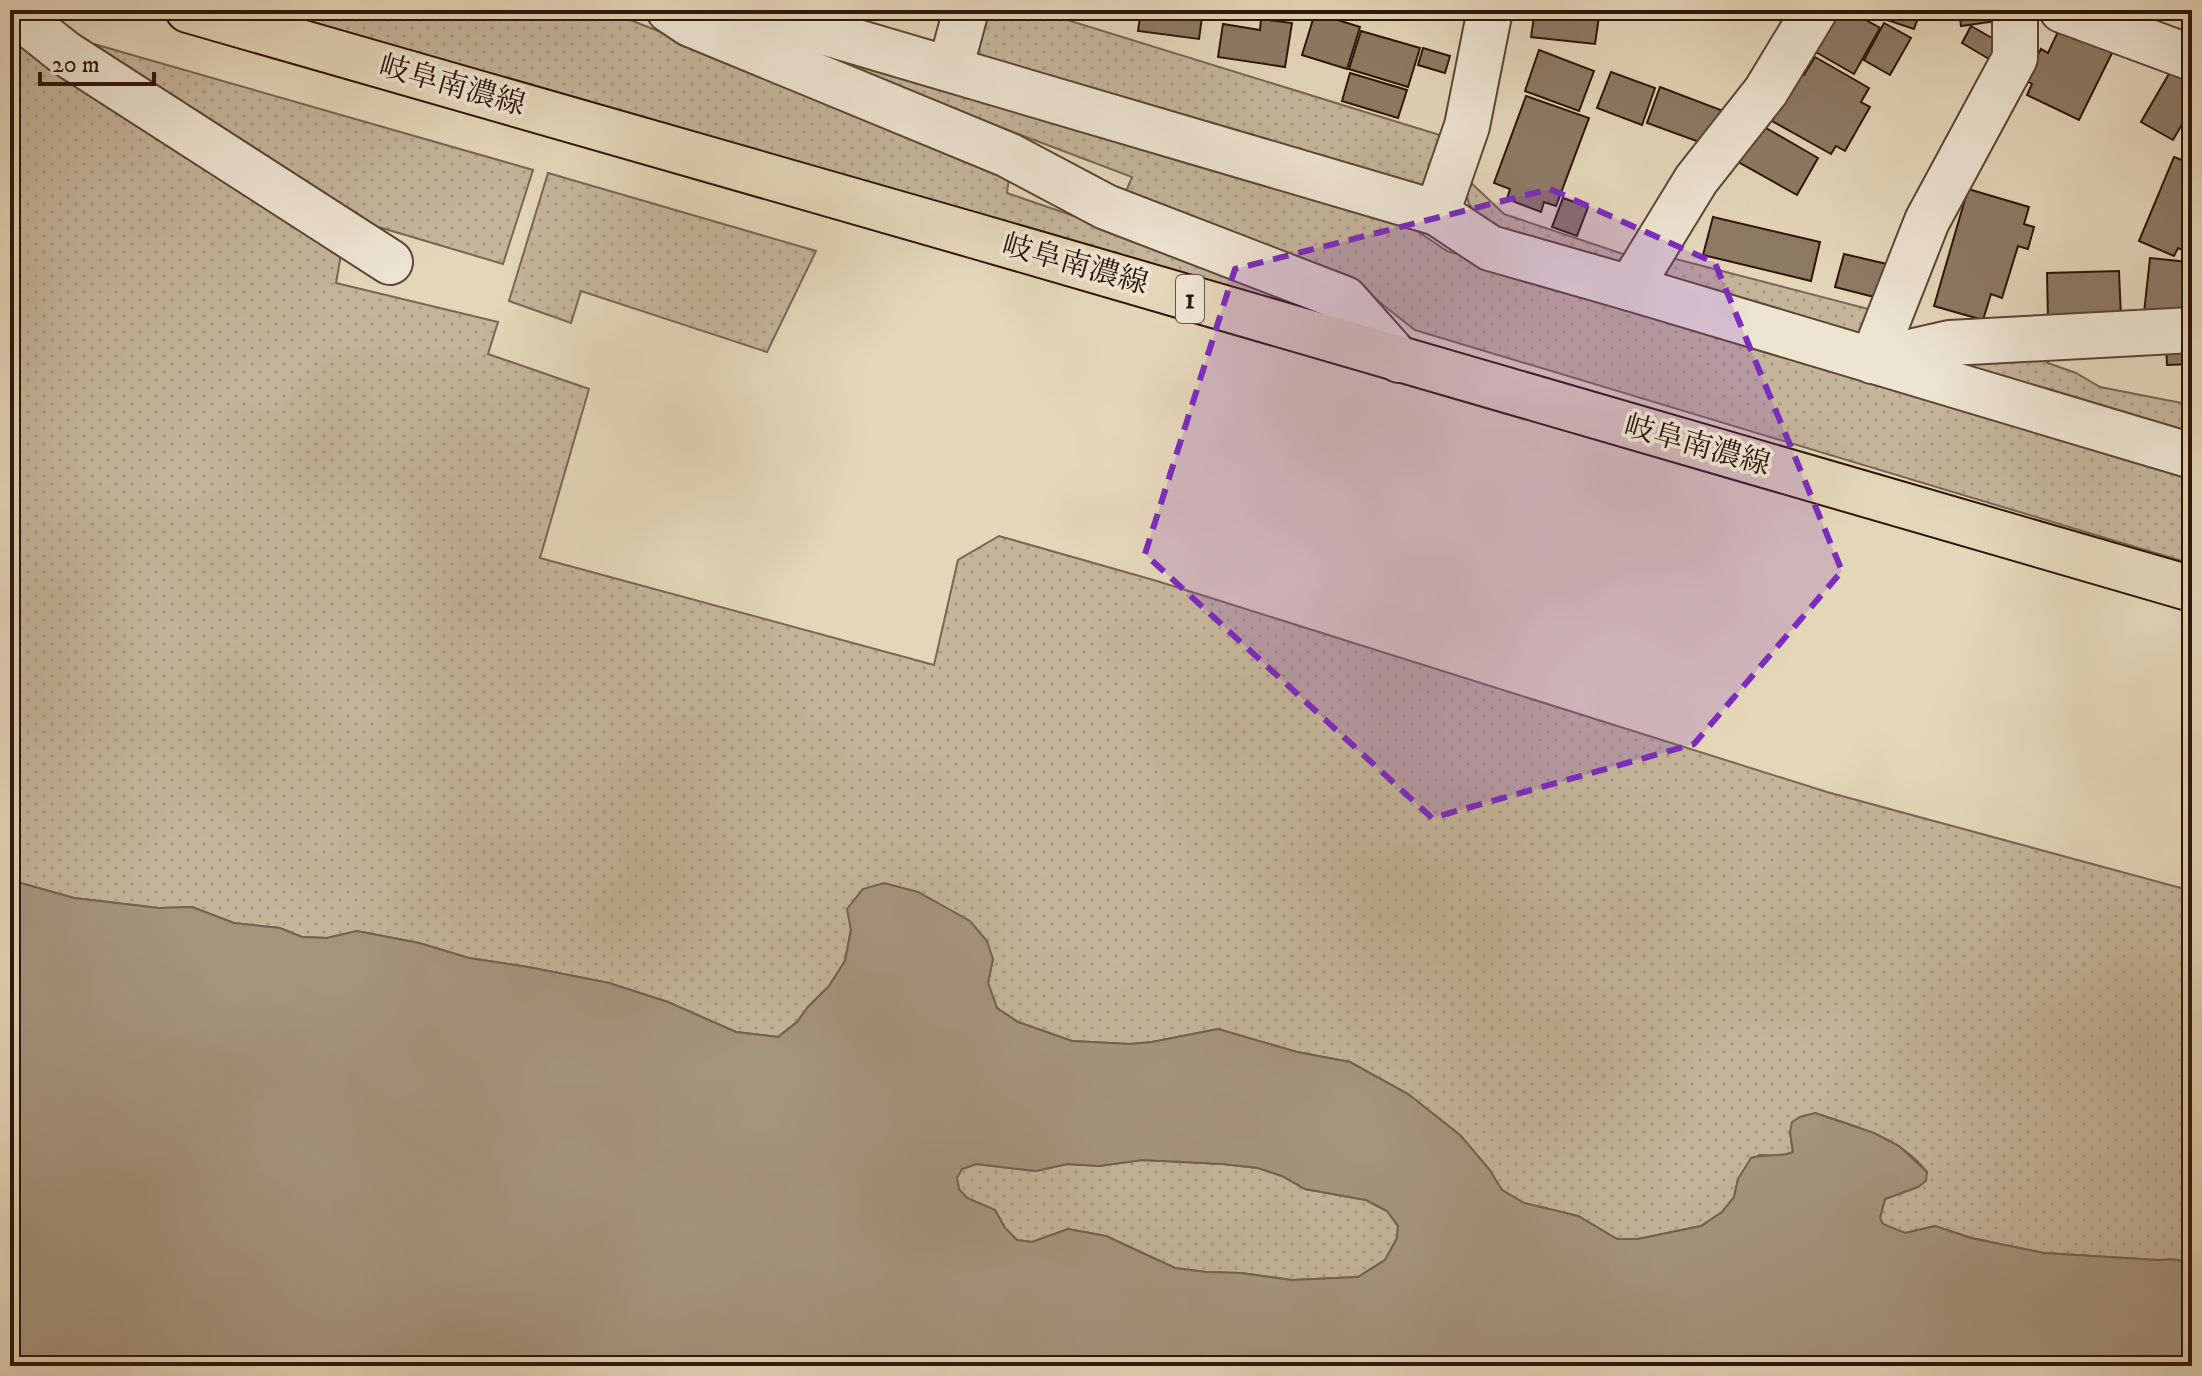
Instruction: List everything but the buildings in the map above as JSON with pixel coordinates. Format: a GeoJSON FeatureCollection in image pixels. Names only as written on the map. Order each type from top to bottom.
{"type":"FeatureCollection","features":[{"type":"Feature","properties":{"kind":"main road","name":"岐阜南濃線"},"geometry":{"type":"LineString","coordinates":[[188,10],[2192,589]]}},
{"type":"Feature","properties":{"kind":"street"},"geometry":{"type":"LineString","coordinates":[[29,10],[36,30],[65,53],[390,262]]}},
{"type":"Feature","properties":{"kind":"street"},"geometry":{"type":"LineString","coordinates":[[669,10],[690,24],[1008,155],[1106,207],[1345,299],[1399,360]]}},
{"type":"Feature","properties":{"kind":"street"},"geometry":{"type":"LineString","coordinates":[[748,10],[1437,213],[1490,248],[2192,456]]}},
{"type":"Feature","properties":{"kind":"street"},"geometry":{"type":"LineString","coordinates":[[950,69],[966,10]]}},
{"type":"Feature","properties":{"kind":"street"},"geometry":{"type":"LineString","coordinates":[[1437,213],[1467,126],[1490,10]]}},
{"type":"Feature","properties":{"kind":"street"},"geometry":{"type":"LineString","coordinates":[[1630,288],[1696,180],[1766,91],[1815,10]]}},
{"type":"Feature","properties":{"kind":"street"},"geometry":{"type":"LineString","coordinates":[[1872,361],[1927,221],[2015,58],[2015,10]]}},
{"type":"Feature","properties":{"kind":"street"},"geometry":{"type":"LineString","coordinates":[[2062,10],[2192,58]]}},
{"type":"Feature","properties":{"kind":"street"},"geometry":{"type":"LineString","coordinates":[[1872,361],[1950,343],[2192,330]]}},
{"type":"Feature","properties":{"kind":"highlighted area"},"geometry":{"type":"Polygon","coordinates":[[[1550,189],[1715,263],[1842,571],[1694,744],[1432,818],[1145,554],[1235,269],[1550,189]]]}},
{"type":"Feature","properties":{"kind":"shaded area"},"geometry":{"type":"Polygon","coordinates":[[[263,10],[605,10],[1010,170],[1007,193],[1335,306],[1334,316],[263,10]]]}},
{"type":"Feature","properties":{"kind":"shaded area"},"geometry":{"type":"Polygon","coordinates":[[[979,10],[1035,10],[1446,137],[1431,180],[1421,188],[980,65],[970,44],[979,10]]]}},
{"type":"Feature","properties":{"kind":"shaded area"},"geometry":{"type":"Polygon","coordinates":[[[706,16],[1381,207],[1447,251],[1636,304],[2192,470],[2192,564],[1415,330],[1355,283],[1123,199],[1132,177],[706,16]]]}},
{"type":"Feature","properties":{"kind":"shaded area"},"geometry":{"type":"Polygon","coordinates":[[[10,20],[342,249],[336,283],[498,322],[488,354],[589,389],[540,558],[934,665],[958,560],[999,536],[1157,581],[1827,792],[2192,891],[2192,1267],[2176,1260],[2044,1253],[1971,1238],[1935,1226],[1905,1233],[1883,1225],[1880,1218],[1885,1199],[1918,1187],[1927,1172],[1890,1141],[1815,1113],[1790,1132],[1793,1152],[1783,1156],[1759,1155],[1738,1179],[1734,1197],[1722,1212],[1701,1226],[1638,1239],[1617,1239],[1578,1216],[1524,1203],[1502,1190],[1489,1169],[1460,1135],[1408,1094],[1350,1062],[1297,1052],[1218,1029],[1130,1044],[1072,1041],[1018,1022],[997,1008],[988,983],[993,959],[863,889],[848,909],[851,929],[845,961],[829,986],[797,1022],[778,1037],[736,1032],[668,1002],[609,983],[469,958],[419,943],[357,931],[327,938],[302,937],[280,928],[234,923],[192,907],[159,908],[74,898],[10,880],[10,20]]]}},
{"type":"Feature","properties":{"kind":"shaded area"},"geometry":{"type":"Polygon","coordinates":[[[94,44],[533,170],[503,264],[355,220],[94,44]]]}},
{"type":"Feature","properties":{"kind":"shaded area"},"geometry":{"type":"Polygon","coordinates":[[[548,173],[816,251],[767,352],[581,291],[571,323],[509,301],[548,173]]]}},
{"type":"Feature","properties":{"kind":"shaded area"},"geometry":{"type":"Polygon","coordinates":[[[1467,179],[1504,214],[1641,260],[1623,273],[1494,235],[1469,204],[1464,185],[1467,179]]]}},
{"type":"Feature","properties":{"kind":"shaded area"},"geometry":{"type":"Polygon","coordinates":[[[1668,257],[1880,312],[1863,338],[1676,292],[1665,272],[1668,257]]]}},
{"type":"Feature","properties":{"kind":"shaded area"},"geometry":{"type":"Polygon","coordinates":[[[2035,354],[2100,387],[2192,405],[2190,442],[1939,357],[2035,354]]]}},
{"type":"Feature","properties":{"kind":"shaded area"},"geometry":{"type":"Polygon","coordinates":[[[10,880],[74,898],[159,908],[192,907],[234,923],[280,928],[302,937],[327,938],[357,931],[419,943],[469,958],[609,983],[668,1002],[736,1032],[778,1037],[797,1022],[829,986],[845,961],[851,930],[847,909],[863,889],[884,883],[918,892],[970,921],[987,941],[993,959],[988,983],[997,1008],[1018,1022],[1072,1041],[1130,1044],[1218,1029],[1297,1052],[1350,1062],[1408,1094],[1460,1135],[1489,1169],[1502,1190],[1524,1203],[1578,1216],[1617,1239],[1638,1239],[1701,1226],[1722,1212],[1734,1197],[1738,1179],[1751,1158],[1793,1152],[1792,1122],[1815,1113],[1874,1133],[1899,1146],[1927,1172],[1926,1181],[1918,1187],[1885,1199],[1880,1218],[1883,1224],[1905,1233],[1935,1226],[1971,1238],[2044,1253],[2176,1260],[2192,1267],[2192,1366],[10,1366],[10,880]],[[1142,1160],[1099,1166],[1067,1164],[1036,1171],[976,1164],[962,1169],[957,1178],[959,1189],[967,1198],[995,1210],[1005,1228],[1017,1240],[1032,1242],[1068,1229],[1106,1236],[1175,1268],[1292,1280],[1358,1277],[1385,1260],[1397,1238],[1398,1226],[1387,1211],[1366,1200],[1305,1189],[1282,1176],[1258,1168],[1142,1160]]]}},
{"type":"Feature","properties":{"kind":"shaded area"},"geometry":{"type":"Polygon","coordinates":[[[1142,1160],[1258,1168],[1282,1176],[1305,1189],[1366,1200],[1387,1211],[1398,1226],[1397,1238],[1385,1260],[1358,1277],[1292,1280],[1175,1268],[1106,1236],[1068,1229],[1032,1242],[1017,1240],[1005,1228],[995,1210],[967,1198],[958,1189],[956,1178],[962,1169],[976,1164],[1036,1171],[1067,1164],[1099,1166],[1142,1160]]]}}]}
